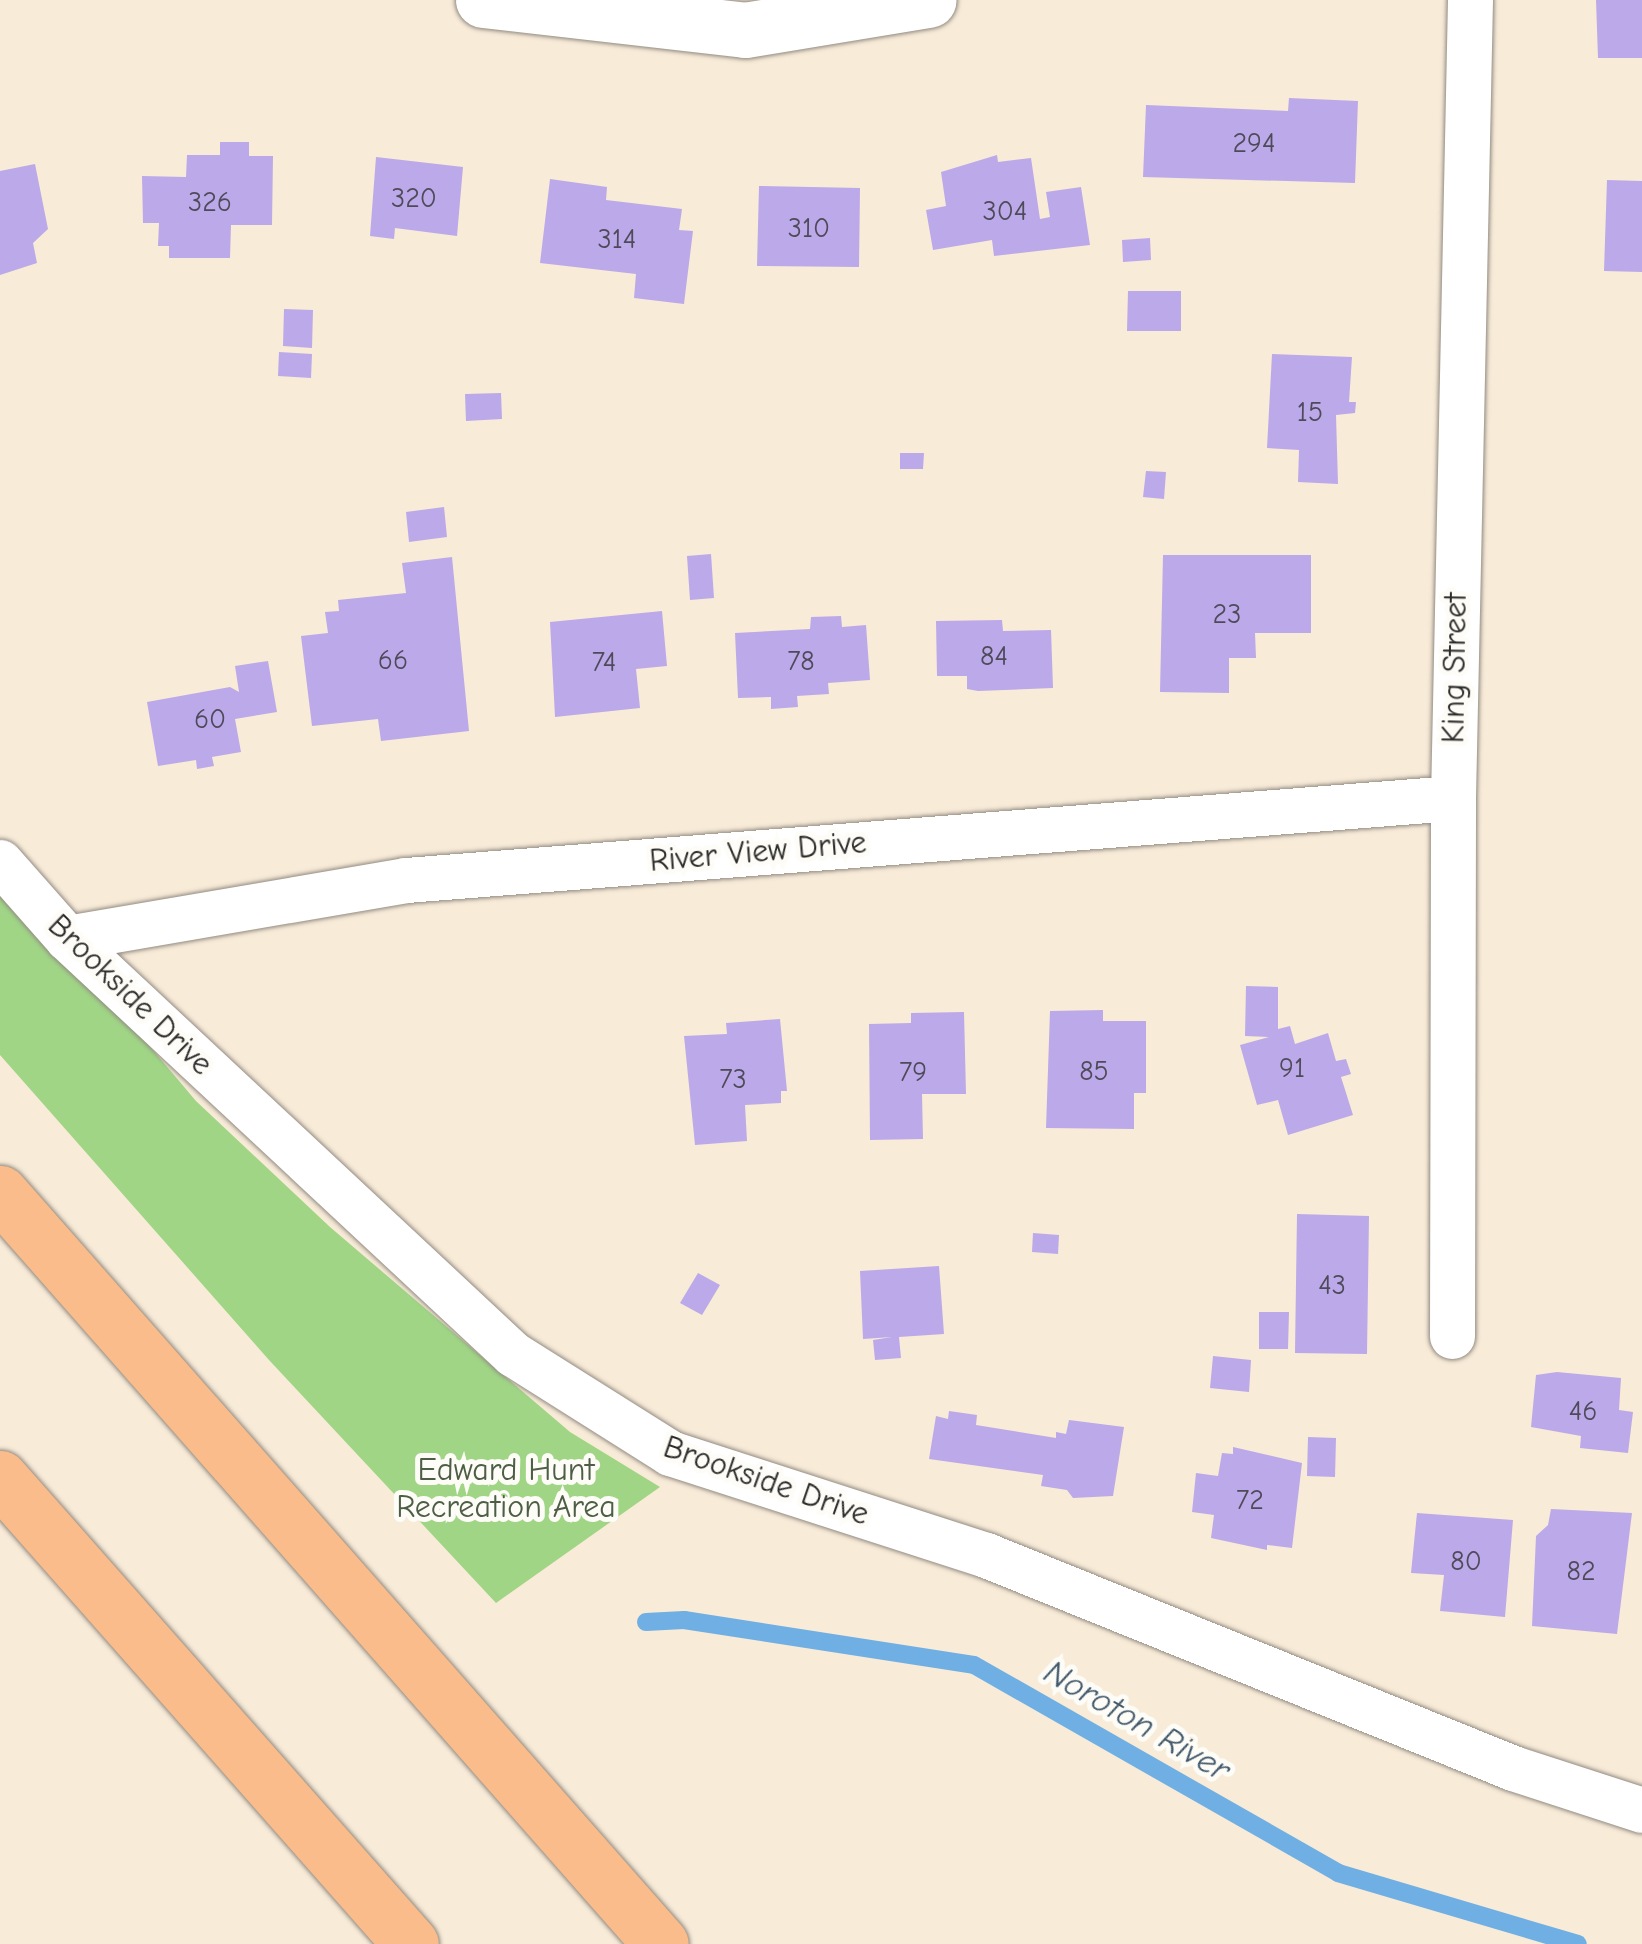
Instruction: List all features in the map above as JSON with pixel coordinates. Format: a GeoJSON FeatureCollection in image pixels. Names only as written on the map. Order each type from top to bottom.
{"type":"FeatureCollection","features":[{"type":"Feature","properties":{"kind":"highway"},"geometry":{"type":"LineString","coordinates":[[0,1193],[661,1944]]}},
{"type":"Feature","properties":{"kind":"highway"},"geometry":{"type":"LineString","coordinates":[[0,1478],[411,1944]]}},
{"type":"Feature","properties":{"kind":"street"},"geometry":{"type":"LineString","coordinates":[[482,0],[746,30],[929,0]]}},
{"type":"Feature","properties":{"kind":"street","name":"King Street"},"geometry":{"type":"LineString","coordinates":[[1452,1336],[1452,798],[1470,0]]}},
{"type":"Feature","properties":{"kind":"street","name":"River View Drive"},"geometry":{"type":"LineString","coordinates":[[67,938],[406,880],[1452,798]]}},
{"type":"Feature","properties":{"kind":"street","name":"Brookside Drive"},"geometry":{"type":"LineString","coordinates":[[0,862],[67,938],[513,1354],[670,1453],[986,1555],[1513,1768],[1642,1810]]}},
{"type":"Feature","properties":{"kind":"green space","name":"Edward Hunt Recreation Area"},"geometry":{"type":"Polygon","coordinates":[[[0,869],[196,1101],[330,1227],[570,1432],[660,1487],[496,1603],[269,1360],[0,1055],[0,869]]]}},
{"type":"Feature","properties":{"kind":"building"},"geometry":{"type":"Polygon","coordinates":[[[1596,0],[1642,0],[1642,58],[1598,58],[1596,0]]]}},
{"type":"Feature","properties":{"kind":"building"},"geometry":{"type":"Polygon","coordinates":[[[1289,98],[1358,101],[1355,183],[1143,177],[1146,105],[1288,111],[1289,98]]]}},
{"type":"Feature","properties":{"kind":"building"},"geometry":{"type":"Polygon","coordinates":[[[220,142],[249,142],[249,156],[273,156],[272,225],[231,225],[230,258],[169,258],[169,246],[158,246],[159,223],[143,223],[142,176],[186,177],[187,155],[220,155],[220,142]]]}},
{"type":"Feature","properties":{"kind":"building"},"geometry":{"type":"Polygon","coordinates":[[[997,155],[998,162],[1031,158],[1040,219],[1050,217],[1046,192],[1081,187],[1090,245],[994,256],[992,240],[933,250],[926,210],[946,206],[941,172],[997,155]]]}},
{"type":"Feature","properties":{"kind":"building"},"geometry":{"type":"Polygon","coordinates":[[[376,157],[463,167],[457,236],[395,228],[394,239],[370,236],[376,157]]]}},
{"type":"Feature","properties":{"kind":"building"},"geometry":{"type":"Polygon","coordinates":[[[35,164],[48,229],[33,243],[37,263],[0,275],[0,171],[35,164]]]}},
{"type":"Feature","properties":{"kind":"building"},"geometry":{"type":"Polygon","coordinates":[[[550,179],[607,187],[606,200],[682,209],[679,230],[693,231],[684,304],[634,298],[636,274],[540,263],[550,179]]]}},
{"type":"Feature","properties":{"kind":"building"},"geometry":{"type":"Polygon","coordinates":[[[1607,180],[1642,181],[1642,272],[1604,271],[1607,180]]]}},
{"type":"Feature","properties":{"kind":"building"},"geometry":{"type":"Polygon","coordinates":[[[759,186],[860,188],[859,267],[757,266],[759,186]]]}},
{"type":"Feature","properties":{"kind":"building"},"geometry":{"type":"Polygon","coordinates":[[[1150,238],[1151,260],[1123,262],[1122,240],[1150,238]]]}},
{"type":"Feature","properties":{"kind":"building"},"geometry":{"type":"Polygon","coordinates":[[[1128,291],[1181,291],[1181,331],[1127,331],[1128,291]]]}},
{"type":"Feature","properties":{"kind":"building"},"geometry":{"type":"Polygon","coordinates":[[[284,309],[313,310],[312,348],[283,346],[284,309]]]}},
{"type":"Feature","properties":{"kind":"building"},"geometry":{"type":"Polygon","coordinates":[[[279,352],[312,354],[311,378],[278,376],[279,352]]]}},
{"type":"Feature","properties":{"kind":"building"},"geometry":{"type":"Polygon","coordinates":[[[1272,354],[1352,357],[1349,402],[1356,402],[1355,413],[1336,415],[1338,484],[1298,482],[1299,450],[1267,448],[1272,354]]]}},
{"type":"Feature","properties":{"kind":"building"},"geometry":{"type":"Polygon","coordinates":[[[501,393],[502,419],[466,421],[465,394],[501,393]]]}},
{"type":"Feature","properties":{"kind":"building"},"geometry":{"type":"Polygon","coordinates":[[[900,453],[924,453],[923,469],[900,469],[900,453]]]}},
{"type":"Feature","properties":{"kind":"building"},"geometry":{"type":"Polygon","coordinates":[[[1146,471],[1166,472],[1164,499],[1143,497],[1146,471]]]}},
{"type":"Feature","properties":{"kind":"building"},"geometry":{"type":"Polygon","coordinates":[[[444,507],[447,537],[409,542],[406,512],[444,507]]]}},
{"type":"Feature","properties":{"kind":"building"},"geometry":{"type":"Polygon","coordinates":[[[711,554],[714,598],[690,600],[687,556],[711,554]]]}},
{"type":"Feature","properties":{"kind":"building"},"geometry":{"type":"Polygon","coordinates":[[[1163,555],[1311,555],[1311,633],[1255,633],[1256,658],[1229,658],[1229,693],[1160,692],[1163,555]]]}},
{"type":"Feature","properties":{"kind":"building"},"geometry":{"type":"Polygon","coordinates":[[[452,557],[469,731],[381,741],[378,719],[312,726],[301,636],[328,633],[325,612],[339,611],[338,600],[406,593],[402,563],[452,557]]]}},
{"type":"Feature","properties":{"kind":"building"},"geometry":{"type":"Polygon","coordinates":[[[662,611],[667,666],[636,669],[640,708],[555,717],[550,622],[662,611]]]}},
{"type":"Feature","properties":{"kind":"building"},"geometry":{"type":"Polygon","coordinates":[[[841,616],[842,627],[866,625],[870,680],[828,683],[829,694],[797,696],[798,707],[771,709],[771,697],[738,698],[735,633],[810,629],[811,617],[841,616]]]}},
{"type":"Feature","properties":{"kind":"building"},"geometry":{"type":"Polygon","coordinates":[[[1002,620],[1003,631],[1051,630],[1053,688],[978,691],[967,689],[967,676],[937,676],[936,621],[1002,620]]]}},
{"type":"Feature","properties":{"kind":"building"},"geometry":{"type":"Polygon","coordinates":[[[268,661],[277,712],[235,719],[241,752],[212,757],[214,766],[197,769],[196,760],[158,766],[147,702],[230,687],[239,692],[235,666],[268,661]]]}},
{"type":"Feature","properties":{"kind":"building"},"geometry":{"type":"Polygon","coordinates":[[[1246,986],[1278,987],[1278,1029],[1290,1026],[1295,1044],[1328,1033],[1336,1061],[1346,1059],[1351,1074],[1341,1077],[1353,1115],[1288,1135],[1278,1100],[1257,1105],[1240,1045],[1269,1037],[1245,1036],[1246,986]]]}},
{"type":"Feature","properties":{"kind":"building"},"geometry":{"type":"Polygon","coordinates":[[[1103,1010],[1103,1021],[1146,1021],[1146,1093],[1134,1093],[1134,1129],[1046,1128],[1050,1011],[1103,1010]]]}},
{"type":"Feature","properties":{"kind":"building"},"geometry":{"type":"Polygon","coordinates":[[[964,1012],[966,1094],[922,1094],[923,1139],[870,1140],[869,1024],[911,1023],[911,1013],[964,1012]]]}},
{"type":"Feature","properties":{"kind":"building"},"geometry":{"type":"Polygon","coordinates":[[[780,1019],[787,1091],[781,1091],[781,1103],[745,1105],[747,1141],[695,1145],[684,1036],[727,1034],[726,1023],[780,1019]]]}},
{"type":"Feature","properties":{"kind":"building"},"geometry":{"type":"Polygon","coordinates":[[[1297,1214],[1369,1216],[1367,1354],[1295,1353],[1297,1214]]]}},
{"type":"Feature","properties":{"kind":"building"},"geometry":{"type":"Polygon","coordinates":[[[1033,1233],[1059,1235],[1058,1254],[1032,1252],[1033,1233]]]}},
{"type":"Feature","properties":{"kind":"building"},"geometry":{"type":"Polygon","coordinates":[[[939,1266],[944,1334],[899,1337],[901,1358],[875,1360],[873,1340],[892,1337],[863,1339],[860,1271],[939,1266]]]}},
{"type":"Feature","properties":{"kind":"building"},"geometry":{"type":"Polygon","coordinates":[[[698,1273],[720,1285],[702,1315],[680,1303],[698,1273]]]}},
{"type":"Feature","properties":{"kind":"building"},"geometry":{"type":"Polygon","coordinates":[[[1259,1312],[1289,1312],[1288,1349],[1259,1349],[1259,1312]]]}},
{"type":"Feature","properties":{"kind":"building"},"geometry":{"type":"Polygon","coordinates":[[[1213,1356],[1251,1360],[1249,1392],[1210,1388],[1213,1356]]]}},
{"type":"Feature","properties":{"kind":"building"},"geometry":{"type":"Polygon","coordinates":[[[1557,1372],[1621,1378],[1619,1410],[1633,1412],[1628,1453],[1580,1448],[1581,1436],[1531,1427],[1536,1375],[1557,1372]]]}},
{"type":"Feature","properties":{"kind":"building"},"geometry":{"type":"Polygon","coordinates":[[[949,1411],[977,1415],[976,1425],[1056,1438],[1056,1432],[1066,1434],[1069,1420],[1124,1427],[1113,1496],[1073,1498],[1067,1490],[1041,1486],[1043,1475],[929,1459],[936,1416],[948,1419],[949,1411]]]}},
{"type":"Feature","properties":{"kind":"building"},"geometry":{"type":"Polygon","coordinates":[[[1308,1437],[1336,1438],[1335,1477],[1307,1476],[1308,1437]]]}},
{"type":"Feature","properties":{"kind":"building"},"geometry":{"type":"Polygon","coordinates":[[[1233,1447],[1302,1463],[1292,1548],[1267,1545],[1267,1550],[1211,1538],[1214,1515],[1192,1512],[1196,1473],[1218,1476],[1222,1453],[1233,1454],[1233,1447]]]}},
{"type":"Feature","properties":{"kind":"building"},"geometry":{"type":"Polygon","coordinates":[[[1551,1509],[1632,1513],[1617,1634],[1532,1626],[1536,1536],[1548,1525],[1551,1509]]]}},
{"type":"Feature","properties":{"kind":"building"},"geometry":{"type":"Polygon","coordinates":[[[1417,1513],[1513,1520],[1505,1617],[1440,1611],[1444,1575],[1411,1573],[1417,1513]]]}},
{"type":"Feature","properties":{"kind":"waterway","name":"Noroton River"},"geometry":{"type":"LineString","coordinates":[[646,1622],[684,1620],[974,1665],[1338,1873],[1578,1944]]}}]}
